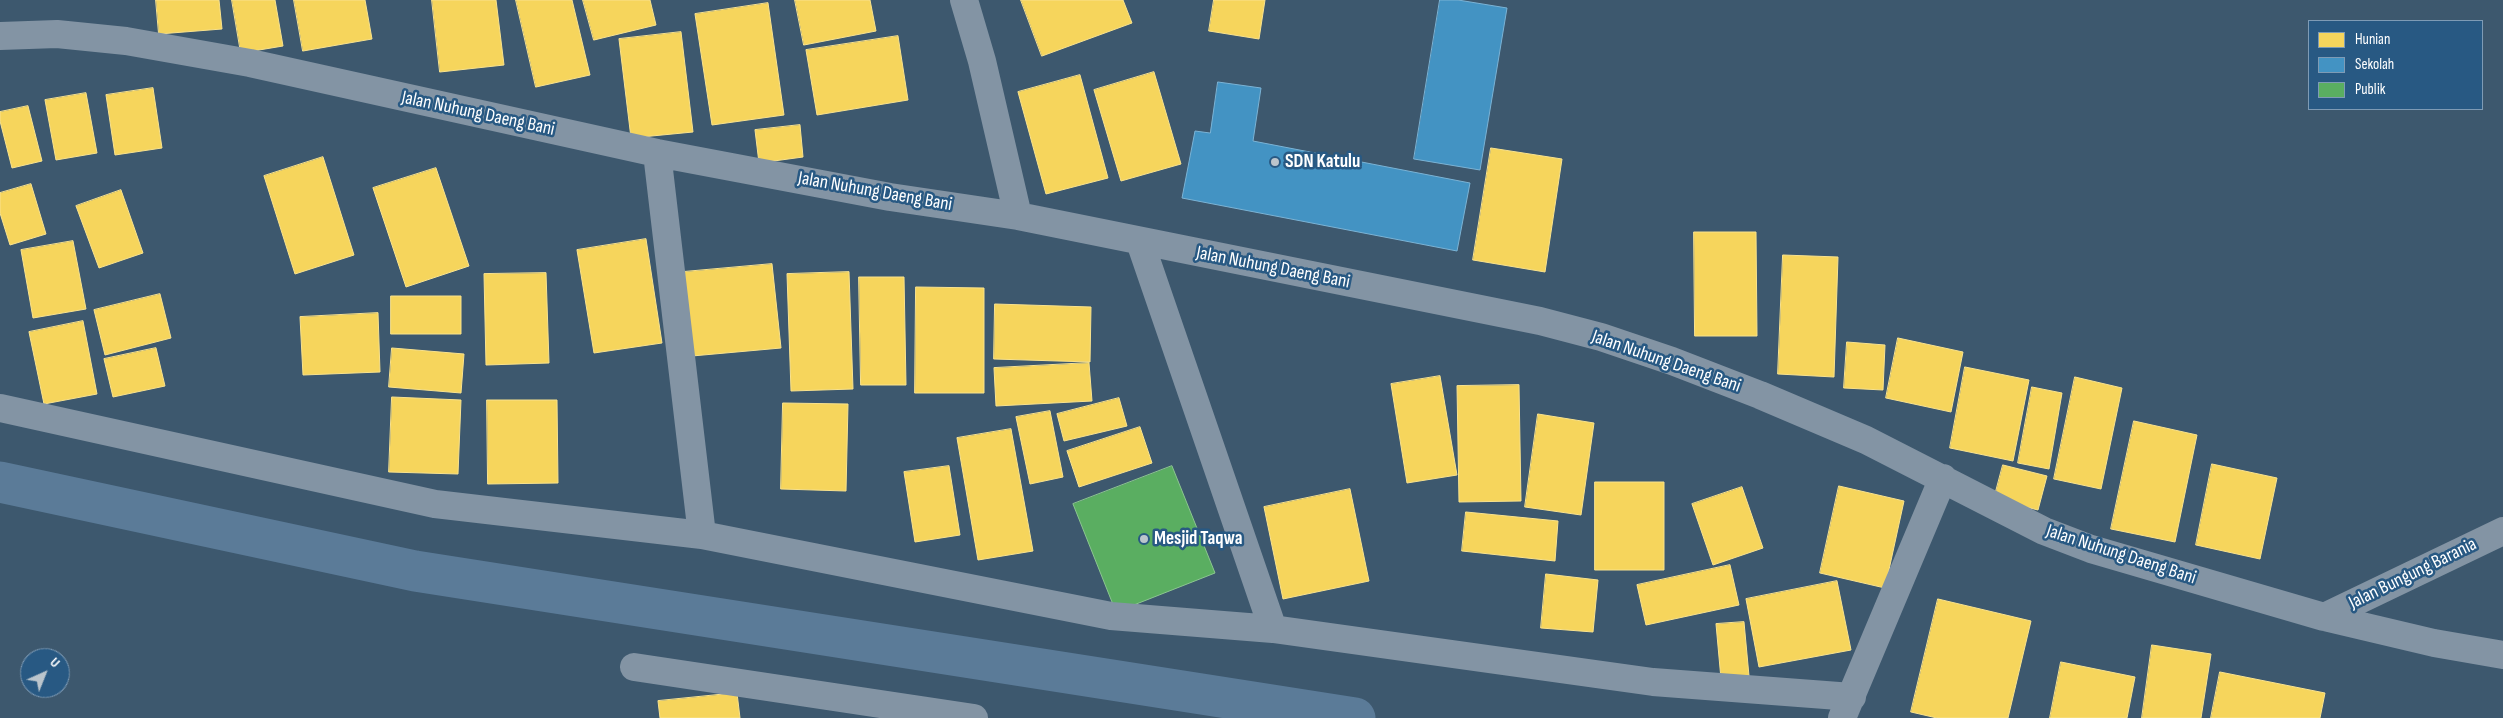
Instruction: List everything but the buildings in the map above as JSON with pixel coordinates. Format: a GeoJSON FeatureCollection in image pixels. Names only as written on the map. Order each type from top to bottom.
{"type":"FeatureCollection","features":[{"type":"Feature","properties":{"kind":"street"},"geometry":{"type":"LineString","coordinates":[[964,0],[982,61],[1018,216]]}},
{"type":"Feature","properties":{"kind":"street","name":"Jalan Nuhung Daeng Bani"},"geometry":{"type":"LineString","coordinates":[[0,36],[57,34],[145,44],[250,63],[657,152],[890,197],[1018,216],[1140,242],[1484,309],[1601,337],[1672,361],[1760,395],[1866,440],[2044,531],[2092,549],[2324,617],[2434,643],[2503,655]]}},
{"type":"Feature","properties":{"kind":"street"},"geometry":{"type":"LineString","coordinates":[[657,152],[702,535]]}},
{"type":"Feature","properties":{"kind":"street"},"geometry":{"type":"LineString","coordinates":[[1140,242],[1273,629]]}},
{"type":"Feature","properties":{"kind":"street"},"geometry":{"type":"LineString","coordinates":[[0,408],[435,504],[702,535],[1111,616],[1273,629],[1847,707],[1943,478]]}},
{"type":"Feature","properties":{"kind":"street","name":"Jalan Bungung Barania"},"geometry":{"type":"LineString","coordinates":[[2324,617],[2503,531]]}},
{"type":"Feature","properties":{"kind":"street"},"geometry":{"type":"LineString","coordinates":[[634,666],[974,718]]}},
{"type":"Feature","properties":{"kind":"waterway"},"geometry":{"type":"LineString","coordinates":[[0,482],[415,571],[1355,718]]}},
{"type":"Feature","properties":{"kind":"place","name":"SDN Katulu"},"geometry":{"type":"Point","coordinates":[1275,162]}},
{"type":"Feature","properties":{"kind":"place","name":"Mesjid Taqwa"},"geometry":{"type":"Point","coordinates":[1144,539]}}]}
